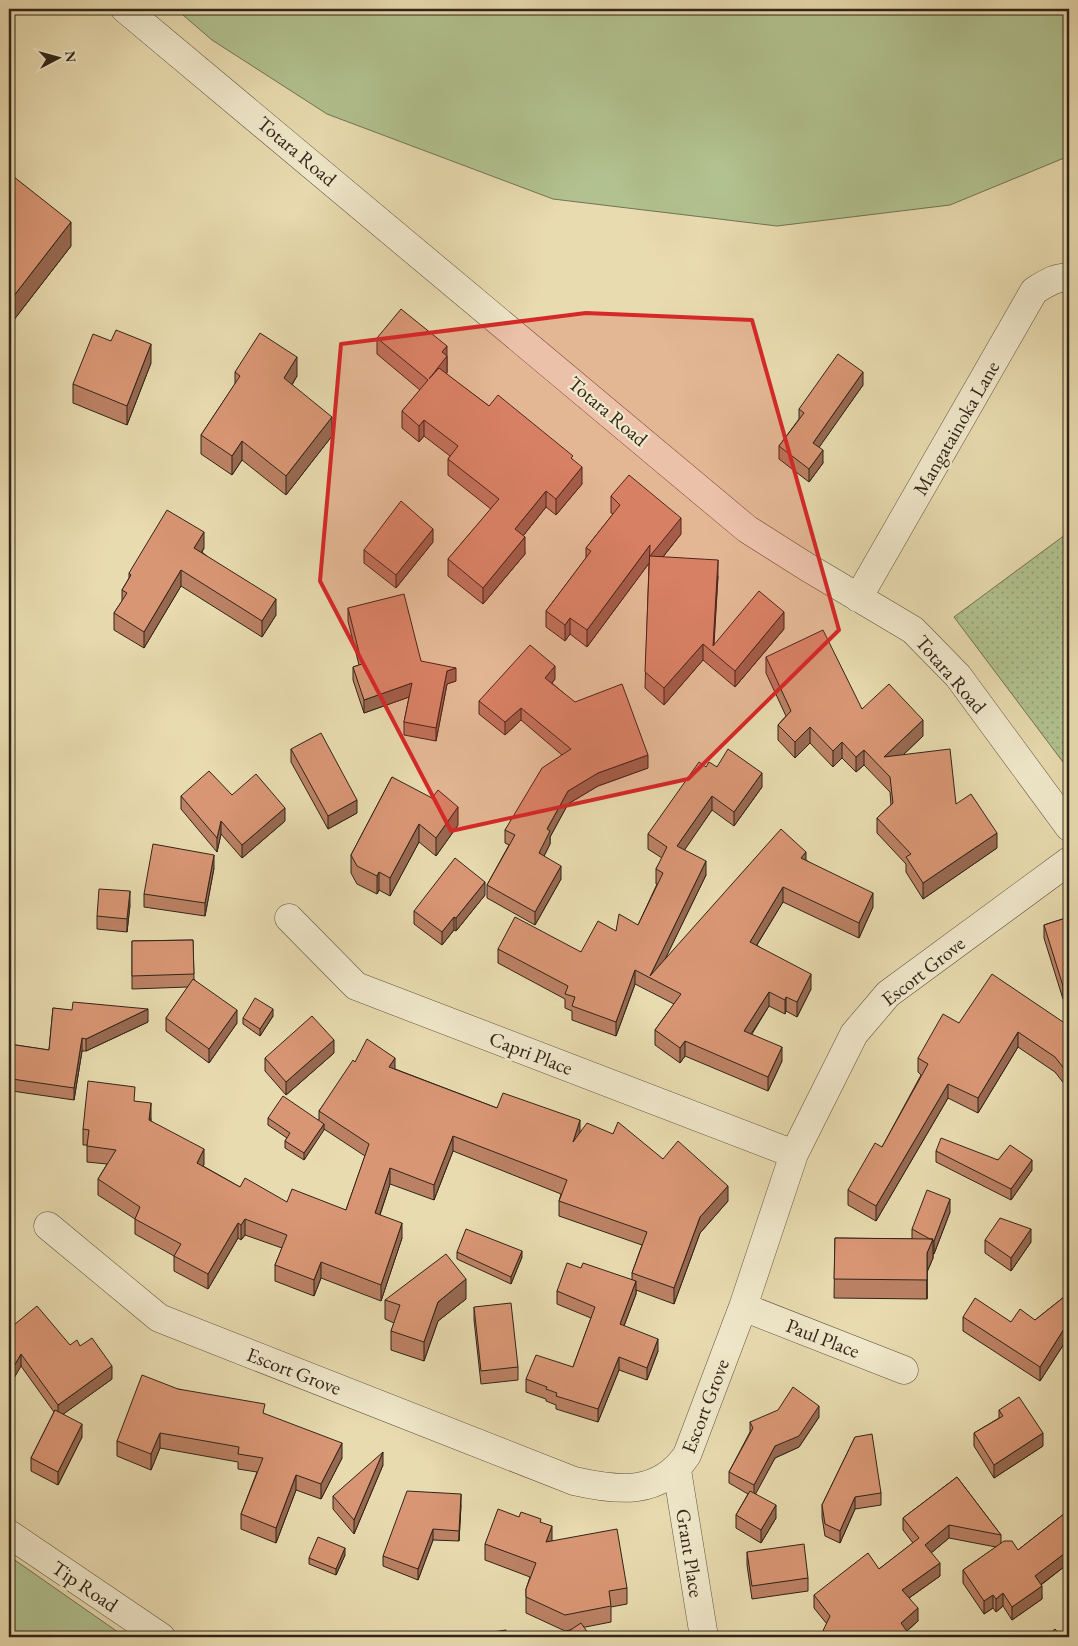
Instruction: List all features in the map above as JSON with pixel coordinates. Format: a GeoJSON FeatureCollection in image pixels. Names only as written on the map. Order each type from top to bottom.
{"type":"FeatureCollection","features":[{"type":"Feature","properties":{"kind":"street","name":"Totara Road"},"geometry":{"type":"LineString","coordinates":[[125,9],[747,529],[913,630],[958,676],[1069,827]]}},
{"type":"Feature","properties":{"kind":"street","name":"Mangatainoka Lane"},"geometry":{"type":"LineString","coordinates":[[858,598],[1034,291],[1047,282],[1063,277],[1069,278]]}},
{"type":"Feature","properties":{"kind":"street","name":"Escort Grove"},"geometry":{"type":"LineString","coordinates":[[48,1226],[159,1318],[574,1481],[604,1488],[633,1488],[659,1482],[677,1470],[687,1455],[743,1307],[794,1154],[854,1034],[888,994],[1069,861]]}},
{"type":"Feature","properties":{"kind":"street","name":"Capri Place"},"geometry":{"type":"LineString","coordinates":[[290,918],[356,986],[794,1154]]}},
{"type":"Feature","properties":{"kind":"street","name":"Paul Place"},"geometry":{"type":"LineString","coordinates":[[743,1307],[904,1370]]}},
{"type":"Feature","properties":{"kind":"street","name":"Grant Place"},"geometry":{"type":"LineString","coordinates":[[677,1470],[704,1637]]}},
{"type":"Feature","properties":{"kind":"street","name":"Tip Road"},"geometry":{"type":"LineString","coordinates":[[9,1534],[161,1637]]}},
{"type":"Feature","properties":{"kind":"highlighted area"},"geometry":{"type":"Polygon","coordinates":[[[586,313],[752,320],[839,630],[688,779],[451,831],[320,581],[341,344],[586,313]]]}},
{"type":"Feature","properties":{"kind":"green space"},"geometry":{"type":"Polygon","coordinates":[[[176,9],[1069,9],[1069,156],[950,205],[777,226],[553,199],[327,114],[212,40],[176,9]]]}},
{"type":"Feature","properties":{"kind":"green space"},"geometry":{"type":"Polygon","coordinates":[[[1069,532],[1069,770],[954,617],[1069,532]]]}},
{"type":"Feature","properties":{"kind":"green space"},"geometry":{"type":"Polygon","coordinates":[[[9,1556],[125,1637],[9,1637],[9,1556]]]}},
{"type":"Feature","properties":{"kind":"building"},"geometry":{"type":"Polygon","coordinates":[[[9,173],[71,222],[13,297],[9,294],[9,173]]]}},
{"type":"Feature","properties":{"kind":"building"},"geometry":{"type":"Polygon","coordinates":[[[401,309],[447,346],[442,352],[447,356],[429,379],[439,368],[489,406],[498,395],[573,456],[571,458],[582,467],[556,499],[546,491],[515,529],[525,537],[483,588],[448,559],[499,499],[448,459],[458,446],[424,420],[419,426],[402,411],[428,380],[377,338],[401,309]]]}},
{"type":"Feature","properties":{"kind":"building"},"geometry":{"type":"Polygon","coordinates":[[[116,330],[151,344],[127,406],[73,384],[93,334],[111,341],[116,330]]]}},
{"type":"Feature","properties":{"kind":"building"},"geometry":{"type":"Polygon","coordinates":[[[260,333],[297,357],[284,378],[332,417],[286,476],[242,441],[232,456],[201,435],[240,376],[235,372],[260,333]]]}},
{"type":"Feature","properties":{"kind":"building"},"geometry":{"type":"Polygon","coordinates":[[[838,354],[863,372],[813,443],[823,450],[809,469],[779,446],[804,413],[799,409],[838,354]]]}},
{"type":"Feature","properties":{"kind":"building"},"geometry":{"type":"Polygon","coordinates":[[[629,475],[681,518],[650,556],[718,560],[713,646],[759,591],[784,612],[735,671],[703,644],[664,688],[645,672],[650,545],[587,630],[570,618],[565,625],[546,611],[591,551],[586,548],[620,505],[611,496],[629,475]]]}},
{"type":"Feature","properties":{"kind":"building"},"geometry":{"type":"Polygon","coordinates":[[[401,501],[433,529],[396,575],[364,550],[401,501]]]}},
{"type":"Feature","properties":{"kind":"building"},"geometry":{"type":"Polygon","coordinates":[[[167,510],[204,532],[194,548],[276,599],[262,621],[181,570],[144,632],[114,613],[127,593],[122,590],[131,575],[129,573],[167,510]]]}},
{"type":"Feature","properties":{"kind":"building"},"geometry":{"type":"Polygon","coordinates":[[[404,594],[421,661],[456,668],[447,671],[436,728],[404,722],[412,683],[364,700],[353,667],[362,664],[348,608],[404,594]]]}},
{"type":"Feature","properties":{"kind":"building"},"geometry":{"type":"Polygon","coordinates":[[[823,630],[862,709],[889,684],[923,720],[884,757],[950,749],[956,804],[971,794],[997,833],[923,883],[906,857],[911,854],[877,818],[893,803],[890,777],[864,750],[856,757],[842,742],[833,751],[810,727],[795,742],[778,725],[791,711],[766,657],[823,630]]]}},
{"type":"Feature","properties":{"kind":"building"},"geometry":{"type":"Polygon","coordinates":[[[530,645],[555,666],[545,678],[575,702],[622,684],[648,755],[598,773],[568,791],[547,829],[550,831],[539,853],[561,866],[535,912],[487,885],[515,835],[505,830],[542,768],[571,749],[521,708],[505,722],[479,701],[530,645]]]}},
{"type":"Feature","properties":{"kind":"building"},"geometry":{"type":"Polygon","coordinates":[[[321,733],[357,800],[328,816],[291,749],[321,733]]]}},
{"type":"Feature","properties":{"kind":"building"},"geometry":{"type":"Polygon","coordinates":[[[728,749],[762,773],[734,812],[712,796],[677,846],[706,861],[650,976],[781,829],[806,852],[801,858],[873,893],[859,923],[783,887],[750,942],[811,974],[797,1002],[786,997],[785,1000],[769,992],[744,1031],[782,1047],[768,1077],[685,1041],[680,1048],[655,1030],[681,994],[635,970],[616,1022],[572,1006],[575,997],[565,994],[568,986],[498,949],[515,917],[581,952],[598,921],[616,931],[619,914],[638,925],[663,873],[656,869],[667,847],[648,834],[699,762],[706,767],[709,762],[717,767],[728,749]]]}},
{"type":"Feature","properties":{"kind":"building"},"geometry":{"type":"Polygon","coordinates":[[[209,771],[232,795],[256,774],[285,808],[242,845],[221,821],[217,838],[181,796],[209,771]]]}},
{"type":"Feature","properties":{"kind":"building"},"geometry":{"type":"Polygon","coordinates":[[[392,777],[432,798],[438,790],[458,807],[436,838],[419,824],[390,878],[379,872],[377,876],[357,866],[351,855],[392,777]]]}},
{"type":"Feature","properties":{"kind":"building"},"geometry":{"type":"Polygon","coordinates":[[[153,844],[214,855],[205,903],[144,894],[153,844]]]}},
{"type":"Feature","properties":{"kind":"building"},"geometry":{"type":"Polygon","coordinates":[[[455,858],[485,882],[442,932],[414,911],[455,858]]]}},
{"type":"Feature","properties":{"kind":"building"},"geometry":{"type":"Polygon","coordinates":[[[99,889],[130,891],[127,919],[97,916],[99,889]]]}},
{"type":"Feature","properties":{"kind":"building"},"geometry":{"type":"Polygon","coordinates":[[[1069,917],[1069,984],[1063,986],[1044,925],[1069,917]]]}},
{"type":"Feature","properties":{"kind":"building"},"geometry":{"type":"Polygon","coordinates":[[[193,940],[194,974],[132,976],[132,941],[193,940]]]}},
{"type":"Feature","properties":{"kind":"building"},"geometry":{"type":"Polygon","coordinates":[[[992,974],[1069,1026],[1069,1075],[1055,1057],[1018,1032],[978,1098],[948,1084],[876,1206],[848,1190],[875,1143],[882,1147],[928,1064],[918,1058],[943,1014],[959,1023],[992,974]]]}},
{"type":"Feature","properties":{"kind":"building"},"geometry":{"type":"Polygon","coordinates":[[[193,979],[237,1010],[209,1049],[166,1018],[193,979]]]}},
{"type":"Feature","properties":{"kind":"building"},"geometry":{"type":"Polygon","coordinates":[[[1066,994],[1069,994],[1069,1004],[1066,994]]]}},
{"type":"Feature","properties":{"kind":"building"},"geometry":{"type":"Polygon","coordinates":[[[255,998],[273,1009],[260,1029],[243,1018],[255,998]]]}},
{"type":"Feature","properties":{"kind":"building"},"geometry":{"type":"Polygon","coordinates":[[[73,1002],[148,1009],[86,1039],[82,1038],[74,1088],[9,1080],[9,1044],[49,1050],[53,1008],[72,1010],[73,1002]]]}},
{"type":"Feature","properties":{"kind":"building"},"geometry":{"type":"Polygon","coordinates":[[[312,1016],[334,1040],[286,1082],[265,1058],[312,1016]]]}},
{"type":"Feature","properties":{"kind":"building"},"geometry":{"type":"Polygon","coordinates":[[[367,1039],[395,1058],[389,1067],[497,1108],[503,1093],[580,1120],[573,1142],[587,1123],[613,1134],[618,1122],[663,1159],[678,1141],[728,1186],[700,1217],[674,1288],[632,1273],[647,1232],[559,1201],[567,1180],[453,1136],[434,1185],[390,1168],[375,1213],[402,1223],[381,1285],[321,1262],[314,1280],[275,1265],[287,1235],[245,1219],[241,1225],[238,1223],[208,1274],[174,1256],[181,1244],[135,1219],[140,1207],[98,1179],[116,1150],[87,1146],[89,1130],[83,1129],[88,1081],[135,1087],[134,1101],[151,1103],[149,1120],[204,1149],[197,1163],[240,1187],[245,1178],[287,1202],[292,1189],[346,1210],[369,1144],[319,1111],[353,1060],[355,1062],[367,1039]]]}},
{"type":"Feature","properties":{"kind":"building"},"geometry":{"type":"Polygon","coordinates":[[[283,1096],[324,1124],[304,1153],[285,1141],[290,1133],[268,1118],[283,1096]]]}},
{"type":"Feature","properties":{"kind":"building"},"geometry":{"type":"Polygon","coordinates":[[[941,1138],[998,1160],[1010,1145],[1032,1160],[1011,1189],[936,1151],[941,1138]]]}},
{"type":"Feature","properties":{"kind":"building"},"geometry":{"type":"Polygon","coordinates":[[[927,1190],[950,1199],[934,1241],[912,1229],[927,1190]]]}},
{"type":"Feature","properties":{"kind":"building"},"geometry":{"type":"Polygon","coordinates":[[[1000,1218],[1031,1229],[1011,1258],[985,1240],[1000,1218]]]}},
{"type":"Feature","properties":{"kind":"building"},"geometry":{"type":"Polygon","coordinates":[[[466,1229],[522,1251],[511,1277],[457,1252],[466,1229]]]}},
{"type":"Feature","properties":{"kind":"building"},"geometry":{"type":"Polygon","coordinates":[[[835,1238],[933,1239],[927,1253],[927,1280],[834,1279],[835,1238]]]}},
{"type":"Feature","properties":{"kind":"building"},"geometry":{"type":"Polygon","coordinates":[[[446,1254],[466,1279],[438,1302],[424,1342],[391,1331],[400,1305],[385,1300],[446,1254]]]}},
{"type":"Feature","properties":{"kind":"building"},"geometry":{"type":"Polygon","coordinates":[[[567,1263],[581,1268],[583,1263],[636,1281],[620,1324],[658,1339],[647,1368],[619,1357],[598,1409],[556,1396],[557,1393],[546,1389],[547,1387],[526,1379],[536,1355],[573,1367],[595,1307],[557,1291],[567,1263]]]}},
{"type":"Feature","properties":{"kind":"building"},"geometry":{"type":"Polygon","coordinates":[[[1069,1293],[1069,1321],[1040,1367],[963,1317],[975,1298],[1011,1322],[1020,1309],[1035,1320],[1069,1293]]]}},
{"type":"Feature","properties":{"kind":"building"},"geometry":{"type":"Polygon","coordinates":[[[511,1303],[518,1367],[481,1371],[474,1307],[511,1303]]]}},
{"type":"Feature","properties":{"kind":"building"},"geometry":{"type":"Polygon","coordinates":[[[37,1306],[70,1345],[77,1340],[80,1346],[92,1338],[112,1366],[58,1405],[21,1354],[9,1375],[9,1329],[37,1306]]]}},
{"type":"Feature","properties":{"kind":"building"},"geometry":{"type":"Polygon","coordinates":[[[142,1375],[178,1389],[265,1404],[263,1413],[342,1443],[321,1484],[296,1475],[276,1528],[241,1514],[263,1458],[238,1454],[239,1447],[160,1433],[151,1454],[117,1441],[142,1375]]]}},
{"type":"Feature","properties":{"kind":"building"},"geometry":{"type":"Polygon","coordinates":[[[793,1387],[819,1406],[799,1436],[775,1446],[754,1485],[729,1472],[753,1428],[750,1422],[778,1410],[793,1387]]]}},
{"type":"Feature","properties":{"kind":"building"},"geometry":{"type":"Polygon","coordinates":[[[1019,1397],[1043,1433],[994,1465],[974,1433],[1003,1416],[999,1410],[1019,1397]]]}},
{"type":"Feature","properties":{"kind":"building"},"geometry":{"type":"Polygon","coordinates":[[[55,1410],[82,1424],[58,1472],[31,1458],[55,1410]]]}},
{"type":"Feature","properties":{"kind":"building"},"geometry":{"type":"Polygon","coordinates":[[[872,1434],[881,1493],[855,1497],[840,1531],[825,1524],[822,1505],[855,1437],[872,1434]]]}},
{"type":"Feature","properties":{"kind":"building"},"geometry":{"type":"Polygon","coordinates":[[[383,1452],[354,1520],[333,1496],[383,1452]]]}},
{"type":"Feature","properties":{"kind":"building"},"geometry":{"type":"Polygon","coordinates":[[[957,1477],[1001,1535],[949,1525],[925,1545],[940,1563],[902,1590],[918,1608],[901,1623],[911,1637],[820,1637],[830,1616],[814,1595],[868,1553],[879,1569],[919,1538],[903,1518],[957,1477]]]}},
{"type":"Feature","properties":{"kind":"building"},"geometry":{"type":"Polygon","coordinates":[[[407,1491],[461,1494],[459,1531],[433,1529],[418,1569],[383,1556],[407,1491]]]}},
{"type":"Feature","properties":{"kind":"building"},"geometry":{"type":"Polygon","coordinates":[[[750,1491],[776,1505],[761,1530],[736,1515],[750,1491]]]}},
{"type":"Feature","properties":{"kind":"building"},"geometry":{"type":"Polygon","coordinates":[[[498,1509],[519,1517],[521,1512],[541,1519],[540,1522],[552,1526],[546,1542],[617,1529],[627,1588],[609,1591],[611,1606],[565,1615],[526,1597],[526,1589],[536,1563],[485,1544],[498,1509]]]}},
{"type":"Feature","properties":{"kind":"building"},"geometry":{"type":"Polygon","coordinates":[[[1069,1510],[1069,1550],[1035,1576],[1042,1586],[1012,1607],[1003,1593],[996,1599],[993,1595],[984,1601],[963,1570],[1004,1541],[1012,1541],[1018,1550],[1069,1510]]]}},
{"type":"Feature","properties":{"kind":"building"},"geometry":{"type":"Polygon","coordinates":[[[318,1537],[345,1548],[336,1569],[309,1558],[318,1537]]]}},
{"type":"Feature","properties":{"kind":"building"},"geometry":{"type":"Polygon","coordinates":[[[804,1544],[808,1578],[752,1586],[747,1552],[804,1544]]]}},
{"type":"Feature","properties":{"kind":"building"},"geometry":{"type":"Polygon","coordinates":[[[581,1623],[591,1637],[560,1637],[581,1623]]]}},
{"type":"Feature","properties":{"kind":"building"},"geometry":{"type":"Polygon","coordinates":[[[1055,1629],[1062,1637],[1046,1637],[1055,1629]]]}},
{"type":"Feature","properties":{"kind":"building"},"geometry":{"type":"Polygon","coordinates":[[[506,1630],[507,1637],[480,1637],[479,1634],[506,1630]]]}}]}
